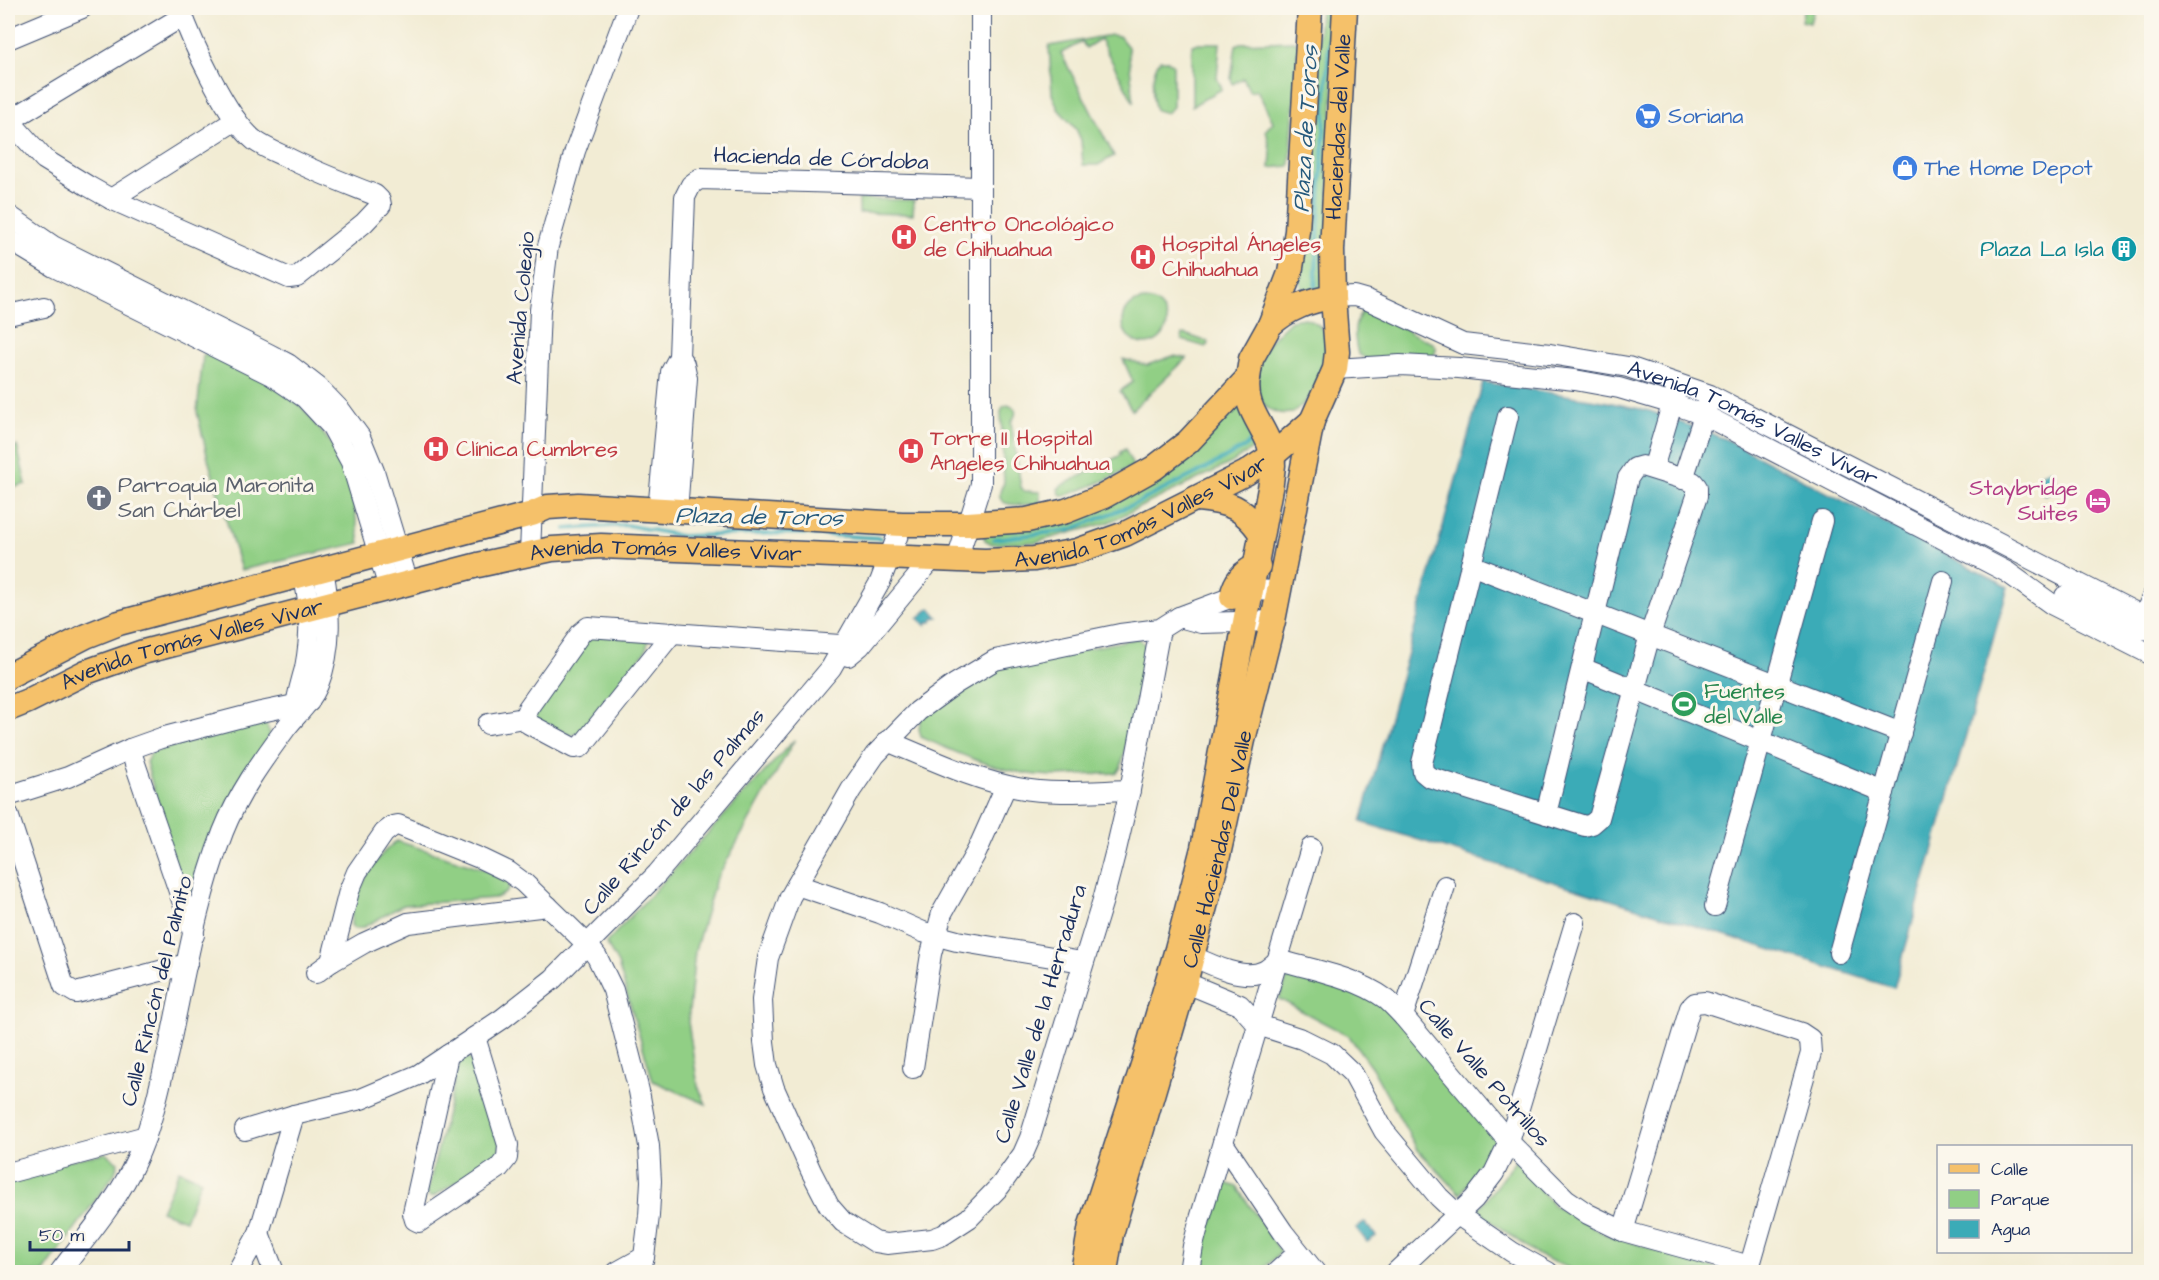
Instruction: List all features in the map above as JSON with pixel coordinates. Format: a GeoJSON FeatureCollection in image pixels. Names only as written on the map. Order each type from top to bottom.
{"type":"FeatureCollection","features":[{"type":"Feature","properties":{"kind":"main road","name":"Haciendas del Valle"},"geometry":{"type":"LineString","coordinates":[[1256,348],[1270,325],[1290,273],[1297,231],[1310,8]]}},
{"type":"Feature","properties":{"kind":"main road","name":"Haciendas del Valle"},"geometry":{"type":"LineString","coordinates":[[1312,421],[1335,369],[1337,352],[1333,297],[1335,185],[1346,8]]}},
{"type":"Feature","properties":{"kind":"main road"},"geometry":{"type":"LineString","coordinates":[[1270,325],[1293,308],[1306,302],[1333,297]]}},
{"type":"Feature","properties":{"kind":"main road","name":"Avenida Tomás Valles Vivar"},"geometry":{"type":"LineString","coordinates":[[8,676],[86,636],[119,623],[532,514],[548,507],[902,524],[968,524],[1027,520],[1056,514],[1104,496],[1132,482],[1188,442],[1248,378],[1251,359],[1256,348]]}},
{"type":"Feature","properties":{"kind":"main road"},"geometry":{"type":"LineString","coordinates":[[1248,378],[1246,390],[1248,402],[1252,414],[1266,434],[1273,455]]}},
{"type":"Feature","properties":{"kind":"main road","name":"Avenida Tomás Valles Vivar"},"geometry":{"type":"LineString","coordinates":[[8,709],[117,660],[319,605],[530,553],[568,547],[601,546],[957,560],[1034,559],[1077,551],[1125,534],[1246,473],[1273,455],[1312,421]]}},
{"type":"Feature","properties":{"kind":"main road","name":"Calle Haciendas Del Valle"},"geometry":{"type":"LineString","coordinates":[[1105,1272],[1111,1234],[1177,979],[1217,860],[1243,740],[1273,621],[1312,421]]}},
{"type":"Feature","properties":{"kind":"main road","name":"Calle Haciendas Del Valle"},"geometry":{"type":"LineString","coordinates":[[1185,952],[1241,594],[1255,567],[1271,483],[1273,455]]}},
{"type":"Feature","properties":{"kind":"main road"},"geometry":{"type":"LineString","coordinates":[[1198,499],[1232,505],[1244,512],[1261,533]]}},
{"type":"Feature","properties":{"kind":"main road"},"geometry":{"type":"LineString","coordinates":[[1255,567],[1285,563]]}},
{"type":"Feature","properties":{"kind":"main road","name":"Calle Haciendas Del Valle"},"geometry":{"type":"LineString","coordinates":[[1083,1272],[1098,1199],[1144,1062],[1177,979]]}},
{"type":"Feature","properties":{"kind":"street"},"geometry":{"type":"LineString","coordinates":[[8,39],[82,8]]}},
{"type":"Feature","properties":{"kind":"street","name":"Avenida Colegio"},"geometry":{"type":"LineString","coordinates":[[530,553],[540,310],[548,246],[574,151],[628,8]]}},
{"type":"Feature","properties":{"kind":"street"},"geometry":{"type":"LineString","coordinates":[[957,560],[981,484],[981,8]]}},
{"type":"Feature","properties":{"kind":"street"},"geometry":{"type":"LineString","coordinates":[[182,12],[203,59],[236,120],[252,138],[311,170],[375,195],[381,205],[364,223],[297,277],[288,278],[111,199],[44,159],[8,120],[182,12]]}},
{"type":"Feature","properties":{"kind":"street"},"geometry":{"type":"LineString","coordinates":[[111,199],[236,120]]}},
{"type":"Feature","properties":{"kind":"street","name":"Hacienda de Córdoba"},"geometry":{"type":"LineString","coordinates":[[667,512],[687,378],[684,364],[679,357],[685,197],[691,185],[699,179],[981,187]]}},
{"type":"Feature","properties":{"kind":"street"},"geometry":{"type":"LineString","coordinates":[[8,215],[53,246],[172,316],[197,339],[271,375],[305,398],[320,412],[342,443],[389,551]]}},
{"type":"Feature","properties":{"kind":"street"},"geometry":{"type":"LineString","coordinates":[[8,239],[54,267],[288,364],[331,399],[351,423],[367,453],[399,586]]}},
{"type":"Feature","properties":{"kind":"street","name":"Avenida Tomás Valles Vivar"},"geometry":{"type":"LineString","coordinates":[[1333,297],[1354,296],[1368,300],[1462,344],[1550,354],[1628,367],[1710,395],[2149,626]]}},
{"type":"Feature","properties":{"kind":"street"},"geometry":{"type":"LineString","coordinates":[[8,315],[44,307]]}},
{"type":"Feature","properties":{"kind":"street"},"geometry":{"type":"LineString","coordinates":[[1459,368],[1462,344]]}},
{"type":"Feature","properties":{"kind":"street","name":"Avenida Tomás Valles Vivar"},"geometry":{"type":"LineString","coordinates":[[1335,369],[1400,365],[1459,368],[1575,380],[1619,388],[1673,404],[1704,415],[2007,572],[2053,605],[2151,655]]}},
{"type":"Feature","properties":{"kind":"street"},"geometry":{"type":"LineString","coordinates":[[1653,469],[1679,383]]}},
{"type":"Feature","properties":{"kind":"street"},"geometry":{"type":"LineString","coordinates":[[1683,479],[1710,395]]}},
{"type":"Feature","properties":{"kind":"street"},"geometry":{"type":"LineString","coordinates":[[1508,416],[1422,763],[1423,772],[1430,777],[1546,814],[1585,826],[1599,818],[1650,635],[1697,496],[1697,487],[1693,482],[1642,466],[1635,468],[1628,478],[1546,814]]}},
{"type":"Feature","properties":{"kind":"street"},"geometry":{"type":"LineString","coordinates":[[1715,906],[1822,521]]}},
{"type":"Feature","properties":{"kind":"street"},"geometry":{"type":"LineString","coordinates":[[852,646],[902,524]]}},
{"type":"Feature","properties":{"kind":"street"},"geometry":{"type":"LineString","coordinates":[[524,718],[528,708],[585,629],[593,627],[673,632],[852,646],[892,607],[932,559]]}},
{"type":"Feature","properties":{"kind":"street"},"geometry":{"type":"LineString","coordinates":[[1471,565],[1901,733]]}},
{"type":"Feature","properties":{"kind":"street","name":"Calle Rincón del Palmito"},"geometry":{"type":"LineString","coordinates":[[60,1272],[120,1191],[137,1160],[146,1137],[215,856],[233,809],[257,768],[300,708],[317,650],[319,605],[313,571]]}},
{"type":"Feature","properties":{"kind":"street"},"geometry":{"type":"LineString","coordinates":[[2007,572],[2037,582],[2139,630],[2149,626],[2151,597]]}},
{"type":"Feature","properties":{"kind":"street"},"geometry":{"type":"LineString","coordinates":[[1839,953],[1943,581]]}},
{"type":"Feature","properties":{"kind":"street","name":"Calle Valle de la Herradura"},"geometry":{"type":"LineString","coordinates":[[1160,629],[1130,790],[1103,900],[1082,962],[1030,1138],[1023,1154],[1000,1186],[956,1228],[932,1239],[903,1244],[874,1242],[843,1222],[829,1206],[811,1171],[774,1088],[767,1065],[762,1022],[762,1000],[768,958],[786,908],[851,789],[887,741],[918,711],[995,660],[1120,634],[1160,629],[1179,617],[1241,594],[1279,591]]}},
{"type":"Feature","properties":{"kind":"street"},"geometry":{"type":"LineString","coordinates":[[874,594],[892,607]]}},
{"type":"Feature","properties":{"kind":"street"},"geometry":{"type":"LineString","coordinates":[[1179,617],[1201,623],[1273,621]]}},
{"type":"Feature","properties":{"kind":"street"},"geometry":{"type":"LineString","coordinates":[[524,718],[529,724],[574,748],[581,747],[673,632]]}},
{"type":"Feature","properties":{"kind":"street","name":"Calle Rincón de las Palmas"},"geometry":{"type":"LineString","coordinates":[[244,1130],[361,1099],[418,1075],[526,1000],[588,945],[664,866],[852,646]]}},
{"type":"Feature","properties":{"kind":"street"},"geometry":{"type":"LineString","coordinates":[[1582,668],[1884,792]]}},
{"type":"Feature","properties":{"kind":"street"},"geometry":{"type":"LineString","coordinates":[[8,796],[68,777],[130,749],[199,727],[300,708]]}},
{"type":"Feature","properties":{"kind":"street"},"geometry":{"type":"LineString","coordinates":[[488,723],[524,718]]}},
{"type":"Feature","properties":{"kind":"street"},"geometry":{"type":"LineString","coordinates":[[887,741],[1006,786],[1035,791],[1130,790]]}},
{"type":"Feature","properties":{"kind":"street"},"geometry":{"type":"LineString","coordinates":[[130,749],[194,935]]}},
{"type":"Feature","properties":{"kind":"street"},"geometry":{"type":"LineString","coordinates":[[913,1068],[935,935],[942,913],[977,851],[1006,786]]}},
{"type":"Feature","properties":{"kind":"street"},"geometry":{"type":"LineString","coordinates":[[8,814],[67,990],[76,993],[187,964]]}},
{"type":"Feature","properties":{"kind":"street"},"geometry":{"type":"LineString","coordinates":[[548,906],[408,922],[379,935],[324,968],[357,872],[384,833],[393,826],[403,826],[497,865],[524,883],[548,906],[588,945],[597,957],[613,990],[639,1091],[649,1146],[651,1182],[642,1265],[617,1272]]}},
{"type":"Feature","properties":{"kind":"street"},"geometry":{"type":"LineString","coordinates":[[1189,1272],[1193,1246],[1311,848]]}},
{"type":"Feature","properties":{"kind":"street"},"geometry":{"type":"LineString","coordinates":[[797,885],[880,913],[923,932],[957,941],[1082,962]]}},
{"type":"Feature","properties":{"kind":"street"},"geometry":{"type":"LineString","coordinates":[[1403,1016],[1445,886]]}},
{"type":"Feature","properties":{"kind":"street"},"geometry":{"type":"LineString","coordinates":[[1396,1272],[1458,1215],[1485,1187],[1494,1173],[1509,1142],[1575,923]]}},
{"type":"Feature","properties":{"kind":"street"},"geometry":{"type":"LineString","coordinates":[[1185,952],[1232,972],[1252,974],[1263,972],[1279,960]]}},
{"type":"Feature","properties":{"kind":"street","name":"Calle Valle Potrillos"},"geometry":{"type":"LineString","coordinates":[[1279,960],[1340,978],[1369,989],[1386,1000],[1403,1016],[1509,1142],[1566,1199],[1588,1214],[1623,1231],[1749,1269]]}},
{"type":"Feature","properties":{"kind":"street"},"geometry":{"type":"LineString","coordinates":[[1177,979],[1240,1005],[1258,1025],[1302,1039],[1332,1054],[1344,1064],[1362,1089],[1384,1131],[1423,1179],[1458,1215],[1519,1256],[1548,1272]]}},
{"type":"Feature","properties":{"kind":"street"},"geometry":{"type":"LineString","coordinates":[[1623,1231],[1690,1008],[1695,1003],[1705,1002],[1801,1033],[1810,1039],[1811,1046],[1749,1269]]}},
{"type":"Feature","properties":{"kind":"street"},"geometry":{"type":"LineString","coordinates":[[448,1055],[413,1213],[415,1220],[419,1222],[499,1168],[507,1158],[508,1145],[475,1037]]}},
{"type":"Feature","properties":{"kind":"street"},"geometry":{"type":"LineString","coordinates":[[237,1272],[259,1233],[294,1115]]}},
{"type":"Feature","properties":{"kind":"street"},"geometry":{"type":"LineString","coordinates":[[8,1173],[146,1137]]}},
{"type":"Feature","properties":{"kind":"street"},"geometry":{"type":"LineString","coordinates":[[1223,1143],[1298,1252],[1315,1272]]}},
{"type":"Feature","properties":{"kind":"street"},"geometry":{"type":"LineString","coordinates":[[259,1233],[274,1272]]}},
{"type":"Feature","properties":{"kind":"street"},"geometry":{"type":"LineString","coordinates":[[1277,1272],[1298,1252]]}},
{"type":"Feature","properties":{"kind":"green space"},"geometry":{"type":"Polygon","coordinates":[[[1320,8],[1336,8],[1326,287],[1313,294],[1302,289],[1300,280],[1309,229],[1320,8]]]}},
{"type":"Feature","properties":{"kind":"green space"},"geometry":{"type":"Polygon","coordinates":[[[1804,8],[1814,8],[1810,23],[1801,21],[1804,8]]]}},
{"type":"Feature","properties":{"kind":"green space"},"geometry":{"type":"Polygon","coordinates":[[[1111,35],[1119,36],[1128,47],[1134,103],[1100,39],[1086,48],[1082,42],[1061,53],[1114,156],[1098,165],[1083,165],[1081,140],[1076,129],[1058,109],[1052,94],[1049,46],[1111,35]]]}},
{"type":"Feature","properties":{"kind":"green space"},"geometry":{"type":"Polygon","coordinates":[[[1295,41],[1298,45],[1290,166],[1270,168],[1271,153],[1266,130],[1273,122],[1257,90],[1250,92],[1243,78],[1233,84],[1231,79],[1236,45],[1295,41]]]}},
{"type":"Feature","properties":{"kind":"green space"},"geometry":{"type":"Polygon","coordinates":[[[1220,43],[1217,78],[1222,89],[1192,106],[1192,45],[1220,43]]]}},
{"type":"Feature","properties":{"kind":"green space"},"geometry":{"type":"Polygon","coordinates":[[[1160,60],[1167,60],[1173,65],[1173,107],[1166,113],[1156,110],[1153,98],[1153,77],[1160,60]]]}},
{"type":"Feature","properties":{"kind":"green space"},"geometry":{"type":"Polygon","coordinates":[[[859,199],[914,200],[913,214],[859,213],[859,199]]]}},
{"type":"Feature","properties":{"kind":"green space"},"geometry":{"type":"Polygon","coordinates":[[[1145,300],[1161,306],[1167,322],[1161,338],[1145,344],[1129,338],[1123,322],[1129,306],[1145,300]]]}},
{"type":"Feature","properties":{"kind":"green space"},"geometry":{"type":"Polygon","coordinates":[[[1375,308],[1413,334],[1433,343],[1436,349],[1434,355],[1428,359],[1367,359],[1358,354],[1355,337],[1357,321],[1363,310],[1375,308]]]}},
{"type":"Feature","properties":{"kind":"green space"},"geometry":{"type":"Polygon","coordinates":[[[1305,318],[1317,324],[1326,336],[1322,375],[1319,384],[1297,410],[1293,413],[1279,413],[1263,403],[1259,395],[1257,376],[1259,366],[1265,348],[1274,337],[1291,320],[1305,318]]]}},
{"type":"Feature","properties":{"kind":"green space"},"geometry":{"type":"Polygon","coordinates":[[[1185,334],[1209,344],[1206,347],[1182,340],[1182,335],[1185,334]]]}},
{"type":"Feature","properties":{"kind":"green space"},"geometry":{"type":"Polygon","coordinates":[[[214,351],[258,375],[301,406],[338,452],[351,488],[360,543],[241,570],[208,459],[197,412],[203,355],[214,351]]]}},
{"type":"Feature","properties":{"kind":"green space"},"geometry":{"type":"Polygon","coordinates":[[[1173,356],[1187,358],[1132,410],[1120,391],[1133,382],[1123,359],[1147,365],[1173,356]]]}},
{"type":"Feature","properties":{"kind":"green space"},"geometry":{"type":"Polygon","coordinates":[[[1008,405],[1016,412],[1011,422],[1021,487],[1024,491],[1040,492],[1040,503],[1010,504],[1000,498],[1004,483],[1001,412],[1003,407],[1008,405]]]}},
{"type":"Feature","properties":{"kind":"green space"},"geometry":{"type":"Polygon","coordinates":[[[1234,405],[1244,407],[1258,437],[1252,449],[1231,463],[1107,523],[1036,542],[992,544],[985,540],[983,534],[1064,515],[1234,405]]]}},
{"type":"Feature","properties":{"kind":"green space"},"geometry":{"type":"Polygon","coordinates":[[[17,446],[26,484],[8,489],[8,449],[17,446]]]}},
{"type":"Feature","properties":{"kind":"green space"},"geometry":{"type":"Polygon","coordinates":[[[1125,449],[1133,466],[1090,486],[1063,496],[1060,494],[1058,489],[1061,486],[1121,455],[1120,452],[1125,449]]]}},
{"type":"Feature","properties":{"kind":"green space"},"geometry":{"type":"Polygon","coordinates":[[[592,634],[649,639],[645,652],[577,734],[570,735],[535,719],[537,711],[592,634]]]}},
{"type":"Feature","properties":{"kind":"green space"},"geometry":{"type":"Polygon","coordinates":[[[1138,638],[1145,645],[1146,655],[1121,767],[1117,773],[1051,776],[1016,772],[974,759],[921,737],[919,729],[921,715],[995,668],[1138,638]]]}},
{"type":"Feature","properties":{"kind":"green space"},"geometry":{"type":"Polygon","coordinates":[[[260,721],[266,724],[270,733],[198,888],[188,894],[182,890],[146,762],[152,752],[260,721]]]}},
{"type":"Feature","properties":{"kind":"green space"},"geometry":{"type":"Polygon","coordinates":[[[795,739],[715,882],[695,951],[688,1022],[698,1086],[706,1104],[653,1081],[618,964],[606,943],[795,739]]]}},
{"type":"Feature","properties":{"kind":"green space"},"geometry":{"type":"Polygon","coordinates":[[[397,841],[503,875],[509,889],[495,898],[403,905],[362,928],[354,929],[351,925],[352,914],[365,878],[380,857],[397,841]]]}},
{"type":"Feature","properties":{"kind":"green space"},"geometry":{"type":"Polygon","coordinates":[[[1293,965],[1364,988],[1398,1014],[1496,1136],[1486,1161],[1460,1194],[1417,1149],[1372,1068],[1349,1036],[1279,999],[1293,965]]]}},
{"type":"Feature","properties":{"kind":"green space"},"geometry":{"type":"Polygon","coordinates":[[[464,1057],[471,1059],[502,1139],[499,1153],[488,1163],[431,1198],[427,1193],[459,1063],[464,1057]]]}},
{"type":"Feature","properties":{"kind":"green space"},"geometry":{"type":"Polygon","coordinates":[[[105,1153],[118,1162],[115,1173],[44,1272],[8,1272],[8,1172],[105,1153]]]}},
{"type":"Feature","properties":{"kind":"green space"},"geometry":{"type":"Polygon","coordinates":[[[1516,1160],[1553,1205],[1605,1234],[1728,1272],[1578,1272],[1538,1255],[1477,1211],[1516,1160]]]}},
{"type":"Feature","properties":{"kind":"green space"},"geometry":{"type":"Polygon","coordinates":[[[179,1170],[201,1180],[185,1220],[161,1211],[179,1170]]]}},
{"type":"Feature","properties":{"kind":"green space"},"geometry":{"type":"Polygon","coordinates":[[[1225,1183],[1237,1187],[1281,1252],[1260,1272],[1202,1272],[1203,1248],[1225,1183]]]}},
{"type":"Feature","properties":{"kind":"water","name":"Fuentes del Valle"},"geometry":{"type":"Polygon","coordinates":[[[1483,382],[1603,401],[1650,411],[1725,439],[2008,587],[1894,988],[1361,822],[1483,382]]]}},
{"type":"Feature","properties":{"kind":"water"},"geometry":{"type":"Polygon","coordinates":[[[2051,470],[2055,477],[2053,489],[2045,495],[2039,489],[2042,473],[2051,470]]]}},
{"type":"Feature","properties":{"kind":"water"},"geometry":{"type":"Polygon","coordinates":[[[930,608],[938,617],[933,618],[932,622],[927,622],[926,626],[918,618],[930,608]]]}},
{"type":"Feature","properties":{"kind":"water"},"geometry":{"type":"Polygon","coordinates":[[[1364,1222],[1376,1236],[1367,1242],[1356,1228],[1364,1222]]]}},
{"type":"Feature","properties":{"kind":"waterway","name":"Plaza de Toros"},"geometry":{"type":"LineString","coordinates":[[1315,289],[1331,8]]}},
{"type":"Feature","properties":{"kind":"waterway","name":"Plaza de Toros"},"geometry":{"type":"LineString","coordinates":[[994,539],[1070,530],[1137,503],[1205,469],[1245,447],[1255,436]]}},
{"type":"Feature","properties":{"kind":"waterway","name":"Plaza de Toros"},"geometry":{"type":"LineString","coordinates":[[566,529],[627,525],[681,536],[795,533],[880,538]]}},
{"type":"Feature","properties":{"kind":"place","name":"Soriana"},"geometry":{"type":"Point","coordinates":[1648,116]}},
{"type":"Feature","properties":{"kind":"place","name":"The Home Depot"},"geometry":{"type":"Point","coordinates":[1905,168]}},
{"type":"Feature","properties":{"kind":"place","name":"Centro Oncológico de Chihuahua"},"geometry":{"type":"Point","coordinates":[904,237]}},
{"type":"Feature","properties":{"kind":"place","name":"Plaza La Isla"},"geometry":{"type":"Point","coordinates":[2124,249]}},
{"type":"Feature","properties":{"kind":"place","name":"Hospital Ángeles Chihuahua"},"geometry":{"type":"Point","coordinates":[1143,257]}},
{"type":"Feature","properties":{"kind":"place","name":"Clínica Cumbres"},"geometry":{"type":"Point","coordinates":[436,449]}},
{"type":"Feature","properties":{"kind":"place","name":"Torre II Hospital Angeles Chihuahua"},"geometry":{"type":"Point","coordinates":[911,451]}},
{"type":"Feature","properties":{"kind":"place","name":"Parroquia Maronita San Chárbel"},"geometry":{"type":"Point","coordinates":[99,498]}},
{"type":"Feature","properties":{"kind":"place","name":"Staybridge Suites"},"geometry":{"type":"Point","coordinates":[2098,501]}},
{"type":"Feature","properties":{"kind":"place","name":"Fuentes del Valle"},"geometry":{"type":"Point","coordinates":[1684,704]}}]}
